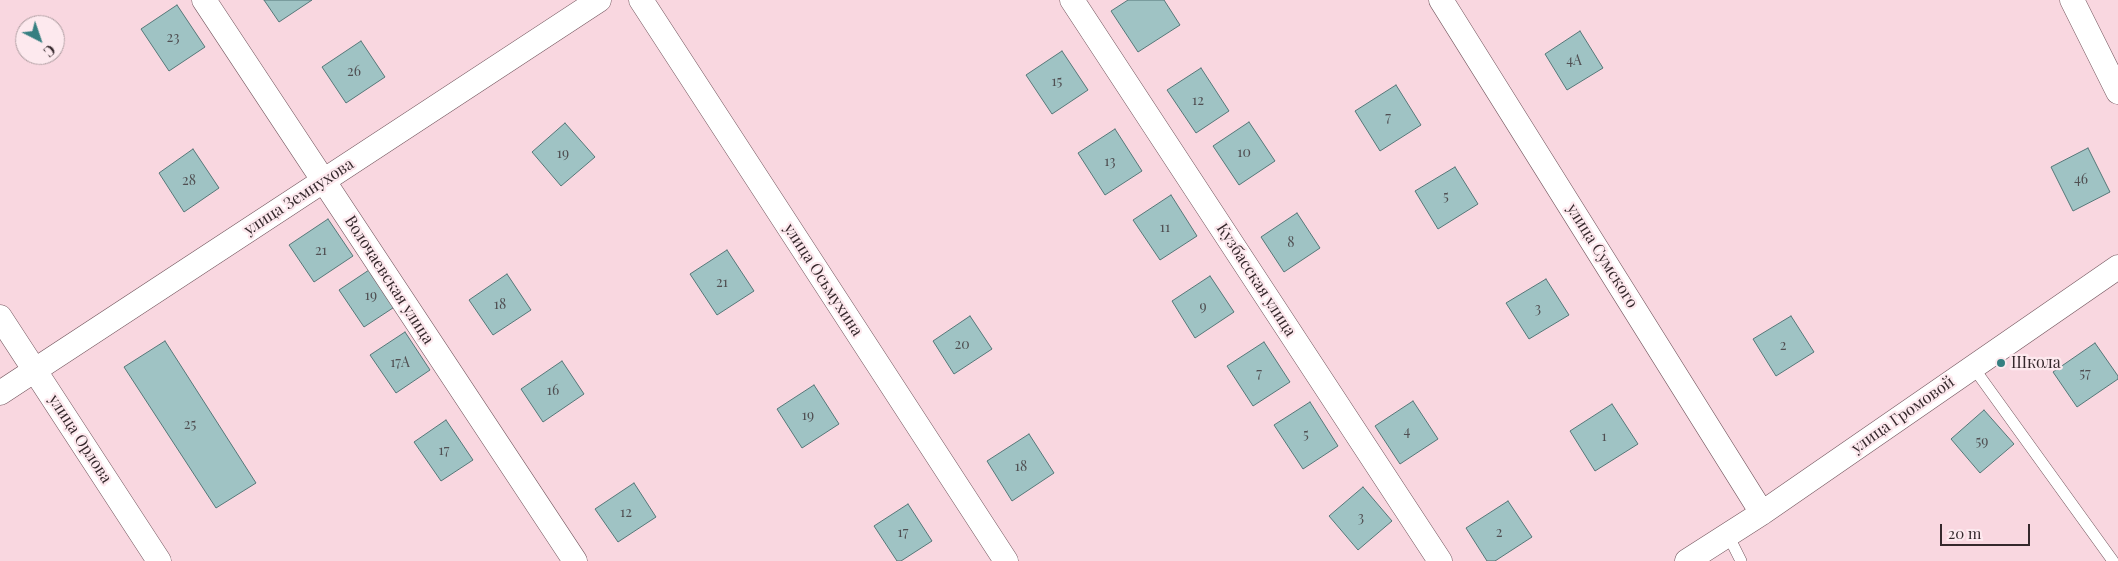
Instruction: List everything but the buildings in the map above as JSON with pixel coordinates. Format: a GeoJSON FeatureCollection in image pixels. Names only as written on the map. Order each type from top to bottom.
{"type":"FeatureCollection","features":[{"type":"Feature","properties":{"kind":"street","name":"Волочаевская улица"},"geometry":{"type":"LineString","coordinates":[[204,0],[575,561]]}},
{"type":"Feature","properties":{"kind":"street","name":"улица Земнухова"},"geometry":{"type":"LineString","coordinates":[[0,393],[599,0]]}},
{"type":"Feature","properties":{"kind":"street","name":"улица Осьмухина"},"geometry":{"type":"LineString","coordinates":[[641,0],[1006,561]]}},
{"type":"Feature","properties":{"kind":"street","name":"Кузбасская улица"},"geometry":{"type":"LineString","coordinates":[[1072,0],[1440,561]]}},
{"type":"Feature","properties":{"kind":"street","name":"улица Сумского"},"geometry":{"type":"LineString","coordinates":[[1441,0],[1762,513]]}},
{"type":"Feature","properties":{"kind":"street"},"geometry":{"type":"LineString","coordinates":[[2072,0],[2118,92]]}},
{"type":"Feature","properties":{"kind":"street","name":"улица Громовой"},"geometry":{"type":"LineString","coordinates":[[1687,561],[1762,513],[2118,267]]}},
{"type":"Feature","properties":{"kind":"street","name":"улица Орлова"},"geometry":{"type":"LineString","coordinates":[[0,317],[159,561]]}},
{"type":"Feature","properties":{"kind":"lane"},"geometry":{"type":"LineString","coordinates":[[1973,367],[2113,561]]}},
{"type":"Feature","properties":{"kind":"lane"},"geometry":{"type":"LineString","coordinates":[[1728,535],[1741,561]]}},
{"type":"Feature","properties":{"kind":"place","name":"Школа"},"geometry":{"type":"Point","coordinates":[2001,363]}}]}
